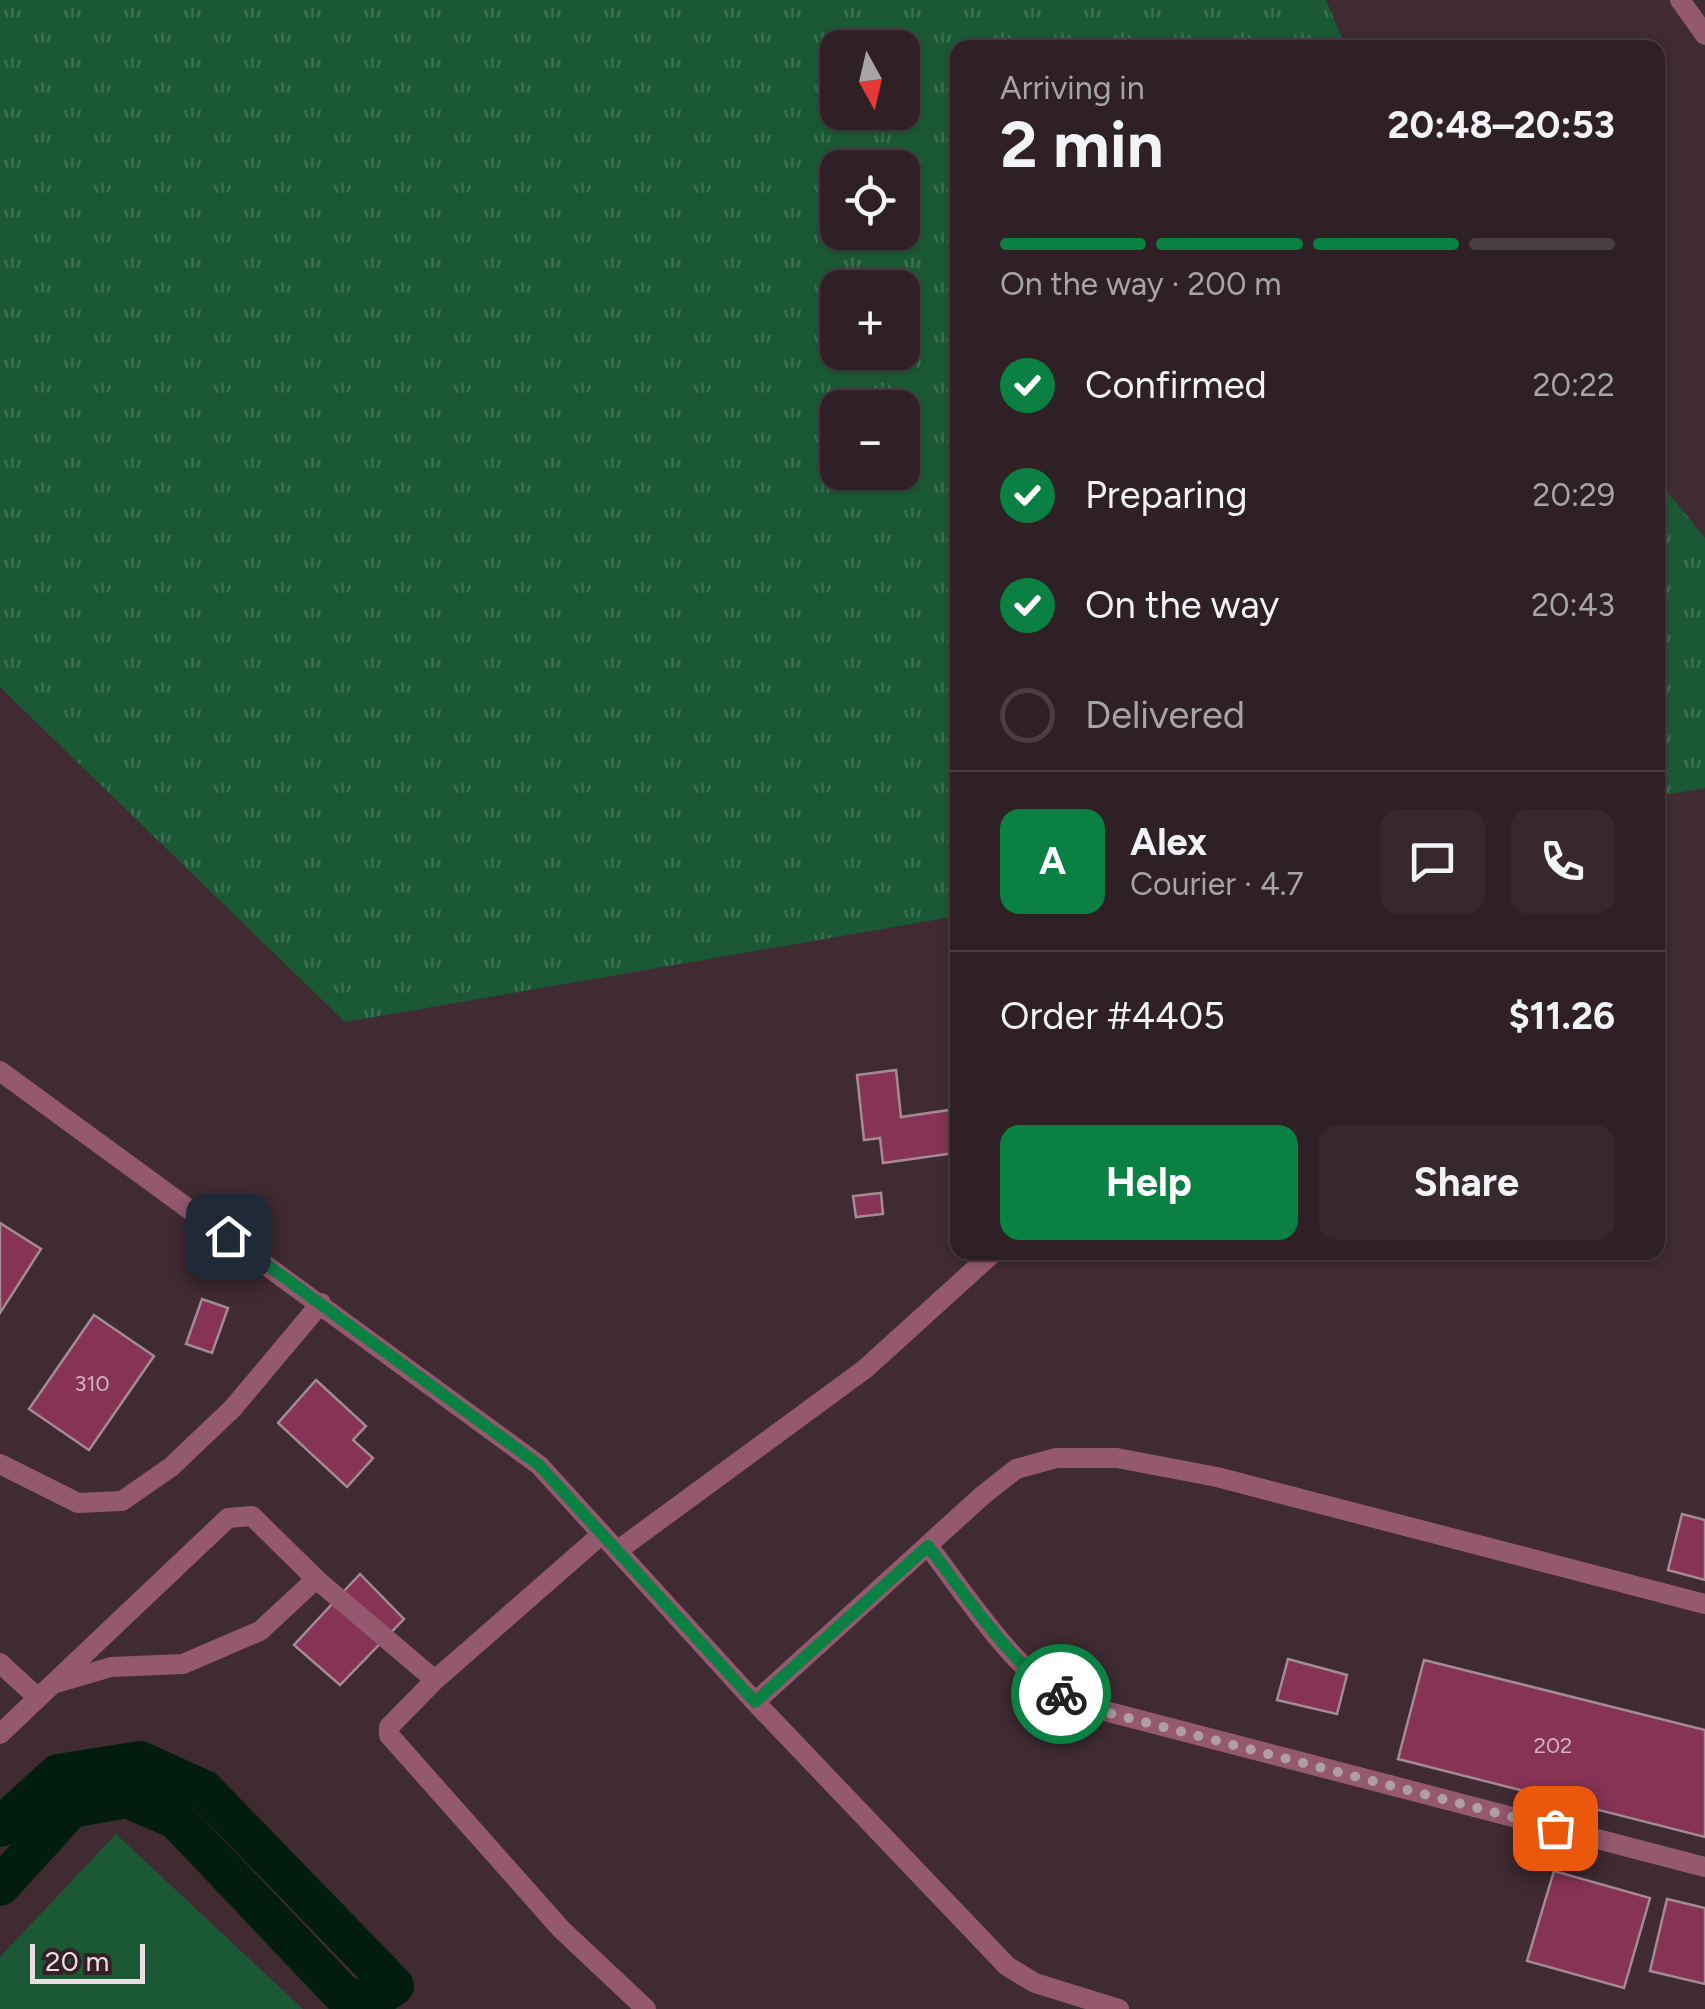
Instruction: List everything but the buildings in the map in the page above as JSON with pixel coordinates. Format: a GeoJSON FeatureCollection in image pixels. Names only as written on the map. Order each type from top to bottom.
{"type":"FeatureCollection","features":[{"type":"Feature","properties":{"kind":"lane"},"geometry":{"type":"LineString","coordinates":[[1680,0],[1705,35]]}},
{"type":"Feature","properties":{"kind":"lane"},"geometry":{"type":"LineString","coordinates":[[0,1071],[539,1465],[755,1702],[1006,1966],[1035,1983],[1119,2009]]}},
{"type":"Feature","properties":{"kind":"lane"},"geometry":{"type":"LineString","coordinates":[[616,1551],[865,1369],[985,1260]]}},
{"type":"Feature","properties":{"kind":"lane"},"geometry":{"type":"LineString","coordinates":[[0,1464],[78,1503],[122,1502],[171,1467],[233,1408],[321,1303]]}},
{"type":"Feature","properties":{"kind":"lane"},"geometry":{"type":"LineString","coordinates":[[755,1702],[1016,1470],[1056,1458],[1117,1458],[1217,1477],[1705,1604]]}},
{"type":"Feature","properties":{"kind":"lane"},"geometry":{"type":"LineString","coordinates":[[0,1734],[41,1691],[228,1518],[252,1516],[316,1580],[435,1680]]}},
{"type":"Feature","properties":{"kind":"lane"},"geometry":{"type":"LineString","coordinates":[[602,1534],[435,1680],[389,1727],[391,1741],[560,1930],[646,2009]]}},
{"type":"Feature","properties":{"kind":"lane"},"geometry":{"type":"LineString","coordinates":[[928,1546],[1002,1640],[1050,1688],[1068,1697],[1105,1712],[1705,1868]]}},
{"type":"Feature","properties":{"kind":"lane"},"geometry":{"type":"LineString","coordinates":[[41,1691],[111,1667],[183,1664],[260,1630],[316,1580]]}},
{"type":"Feature","properties":{"kind":"lane"},"geometry":{"type":"LineString","coordinates":[[0,1663],[41,1691]]}},
{"type":"Feature","properties":{"kind":"green space"},"geometry":{"type":"Polygon","coordinates":[[[0,0],[1326,0],[1343,40],[950,40],[950,917],[345,1022],[0,687],[0,0]]]}},
{"type":"Feature","properties":{"kind":"green space"},"geometry":{"type":"Polygon","coordinates":[[[1665,489],[1705,538],[1705,788],[1665,795],[1665,489]]]}},
{"type":"Feature","properties":{"kind":"green space"},"geometry":{"type":"Polygon","coordinates":[[[116,1834],[303,2009],[0,2009],[0,1957],[116,1834]]]}},
{"type":"Feature","properties":{"kind":"waterway"},"geometry":{"type":"LineString","coordinates":[[0,1827],[58,1774],[140,1761],[204,1790],[394,1986],[373,1999],[346,1998],[176,1819],[127,1798],[71,1808],[0,1886]]}},
{"type":"Feature","properties":{"kind":"way so far"},"geometry":{"type":"LineString","coordinates":[[1061,1694],[1105,1712],[1555,1828]]}},
{"type":"Feature","properties":{"kind":"route"},"geometry":{"type":"LineString","coordinates":[[228,1236],[539,1465],[755,1702],[928,1546],[1002,1640],[1050,1688],[1061,1694]]}}]}
